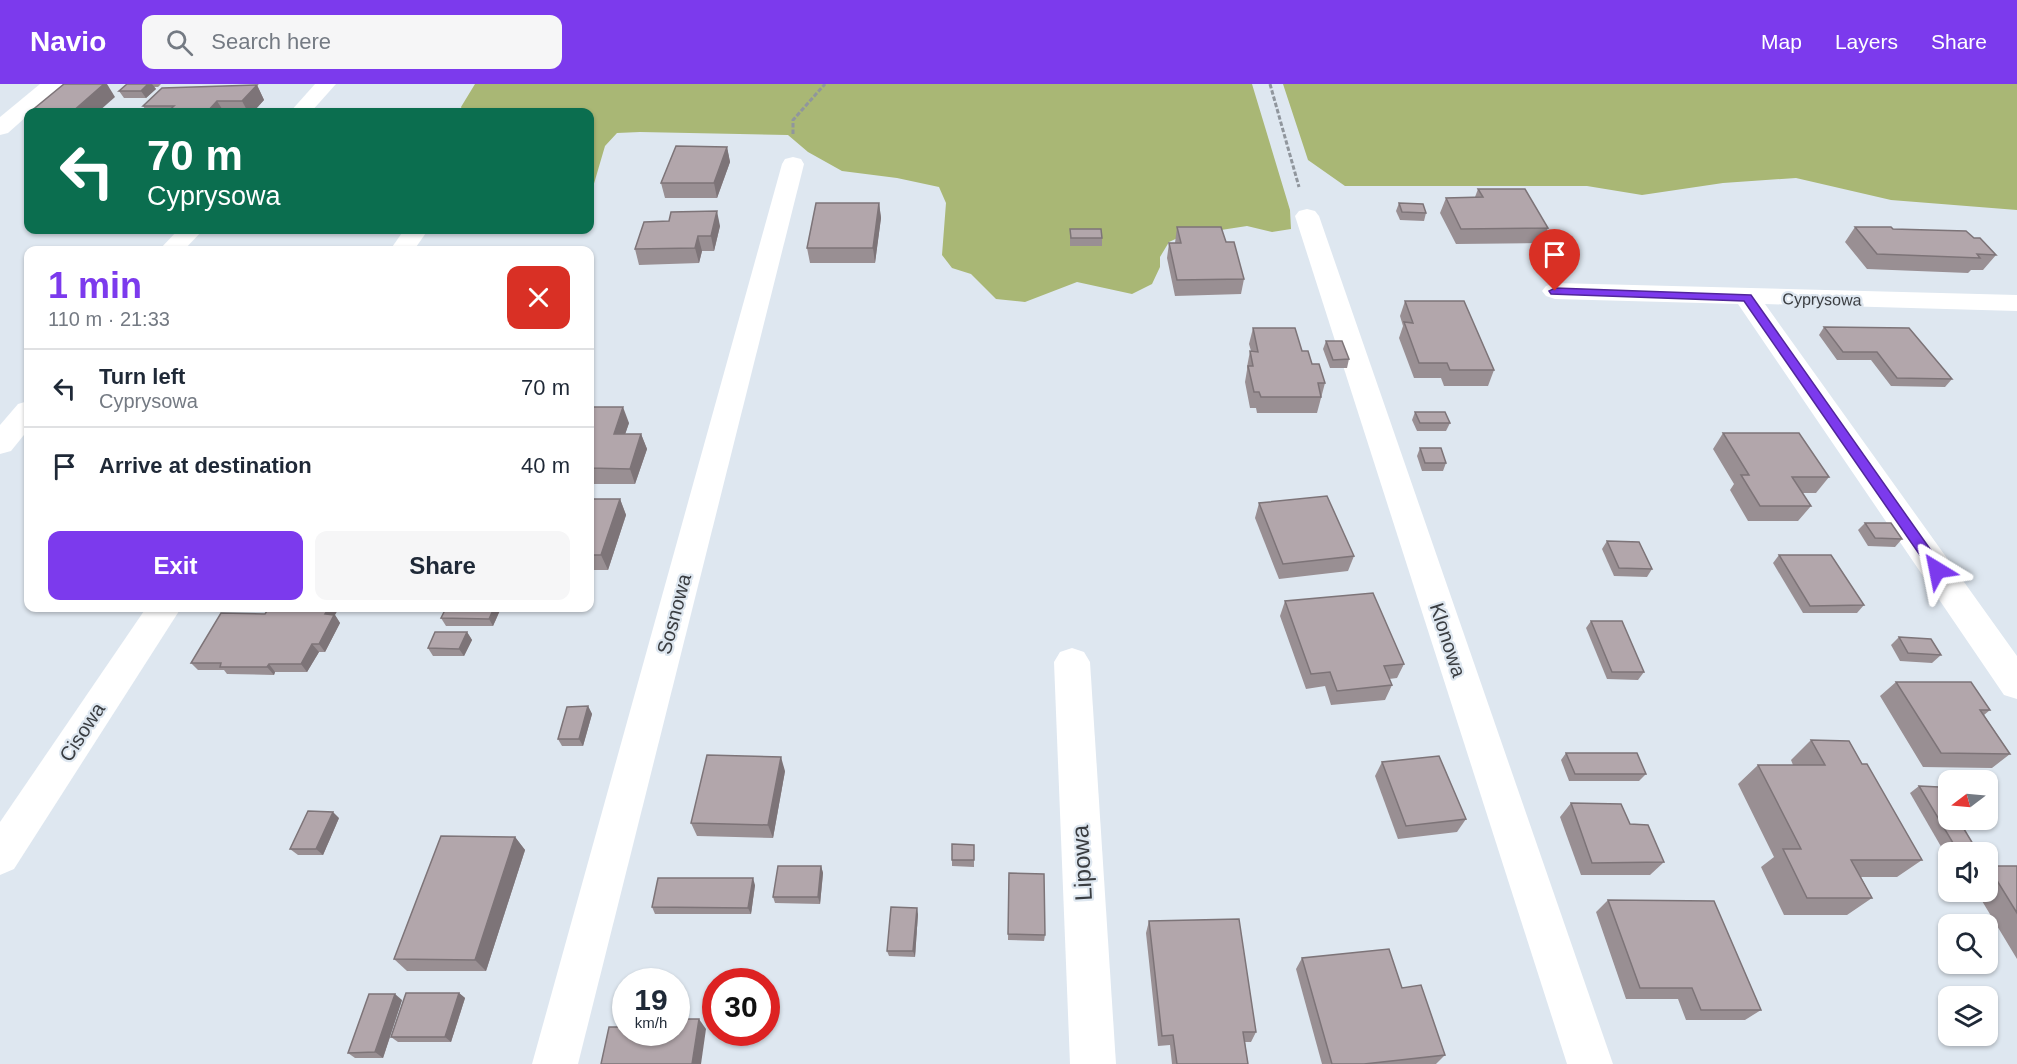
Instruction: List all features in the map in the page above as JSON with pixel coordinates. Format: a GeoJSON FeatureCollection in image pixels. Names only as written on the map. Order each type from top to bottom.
{"type":"FeatureCollection","features":[{"type":"Feature","properties":{"kind":"street"},"geometry":{"type":"LineString","coordinates":[[24,108],[53,84]]}},
{"type":"Feature","properties":{"kind":"street"},"geometry":{"type":"LineString","coordinates":[[304,108],[326,84]]}},
{"type":"Feature","properties":{"kind":"street"},"geometry":{"type":"LineString","coordinates":[[0,128],[24,108]]}},
{"type":"Feature","properties":{"kind":"street","name":"Sosnowa"},"geometry":{"type":"LineString","coordinates":[[555,1064],[793,164]]}},
{"type":"Feature","properties":{"kind":"street","name":"Klonowa"},"geometry":{"type":"LineString","coordinates":[[1307,216],[1590,1064]]}},
{"type":"Feature","properties":{"kind":"street"},"geometry":{"type":"LineString","coordinates":[[175,246],[187,234]]}},
{"type":"Feature","properties":{"kind":"street","name":"Cyprysowa"},"geometry":{"type":"LineString","coordinates":[[1555,291],[2017,303]]}},
{"type":"Feature","properties":{"kind":"street"},"geometry":{"type":"LineString","coordinates":[[1747,297],[2017,684]]}},
{"type":"Feature","properties":{"kind":"street"},"geometry":{"type":"LineString","coordinates":[[0,444],[24,416]]}},
{"type":"Feature","properties":{"kind":"street","name":"Cisowa"},"geometry":{"type":"LineString","coordinates":[[0,856],[161,612]]}},
{"type":"Feature","properties":{"kind":"street","name":"Lipowa"},"geometry":{"type":"LineString","coordinates":[[1072,662],[1093,1064]]}},
{"type":"Feature","properties":{"kind":"path"},"geometry":{"type":"LineString","coordinates":[[793,164],[793,120],[825,84]]}},
{"type":"Feature","properties":{"kind":"path"},"geometry":{"type":"LineString","coordinates":[[1270,84],[1307,216]]}},
{"type":"Feature","properties":{"kind":"green space"},"geometry":{"type":"Polygon","coordinates":[[[475,84],[1252,84],[1290,210],[1291,229],[1272,232],[1247,226],[1182,236],[1169,242],[1160,257],[1160,267],[1152,284],[1132,294],[1077,282],[1025,302],[996,299],[971,274],[952,268],[942,255],[946,203],[939,187],[897,178],[842,171],[808,152],[788,135],[640,132],[617,133],[605,146],[594,184],[594,108],[461,107],[475,84]]]}},
{"type":"Feature","properties":{"kind":"green space"},"geometry":{"type":"Polygon","coordinates":[[[1283,84],[2017,84],[2017,210],[1891,200],[1796,178],[1723,183],[1642,195],[1587,186],[1345,186],[1308,160],[1283,84]]]}},
{"type":"Feature","properties":{"kind":"building"},"geometry":{"type":"Polygon","coordinates":[[[64,84],[104,84],[77,108],[35,108],[64,84]]]}},
{"type":"Feature","properties":{"kind":"building"},"geometry":{"type":"Polygon","coordinates":[[[127,84],[148,84],[141,91],[119,91],[127,84]]]}},
{"type":"Feature","properties":{"kind":"building"},"geometry":{"type":"Polygon","coordinates":[[[257,85],[242,101],[217,101],[211,108],[143,106],[162,88],[257,85]]]}},
{"type":"Feature","properties":{"kind":"building"},"geometry":{"type":"Polygon","coordinates":[[[676,146],[727,147],[714,183],[661,183],[676,146]]]}},
{"type":"Feature","properties":{"kind":"building"},"geometry":{"type":"Polygon","coordinates":[[[1478,189],[1525,189],[1548,228],[1461,229],[1446,198],[1483,197],[1478,189]]]}},
{"type":"Feature","properties":{"kind":"building"},"geometry":{"type":"Polygon","coordinates":[[[816,203],[879,203],[873,248],[807,248],[816,203]]]}},
{"type":"Feature","properties":{"kind":"building"},"geometry":{"type":"Polygon","coordinates":[[[1399,203],[1423,204],[1426,213],[1402,212],[1399,203]]]}},
{"type":"Feature","properties":{"kind":"building"},"geometry":{"type":"Polygon","coordinates":[[[717,211],[711,236],[698,236],[695,248],[635,249],[644,222],[669,221],[671,212],[717,211]]]}},
{"type":"Feature","properties":{"kind":"building"},"geometry":{"type":"Polygon","coordinates":[[[1177,227],[1221,227],[1226,242],[1234,242],[1244,279],[1177,280],[1169,243],[1181,243],[1177,227]]]}},
{"type":"Feature","properties":{"kind":"building"},"geometry":{"type":"Polygon","coordinates":[[[1855,227],[1966,231],[1974,238],[1980,238],[1996,255],[1977,254],[1980,258],[1877,254],[1855,227]]]}},
{"type":"Feature","properties":{"kind":"building"},"geometry":{"type":"Polygon","coordinates":[[[1070,229],[1101,229],[1102,238],[1071,238],[1070,229]]]}},
{"type":"Feature","properties":{"kind":"building"},"geometry":{"type":"Polygon","coordinates":[[[1405,301],[1464,301],[1494,370],[1450,370],[1447,363],[1419,363],[1404,322],[1413,323],[1405,301]]]}},
{"type":"Feature","properties":{"kind":"building"},"geometry":{"type":"Polygon","coordinates":[[[1824,327],[1909,328],[1952,379],[1897,378],[1877,352],[1843,352],[1824,327]]]}},
{"type":"Feature","properties":{"kind":"building"},"geometry":{"type":"Polygon","coordinates":[[[1253,328],[1295,328],[1302,351],[1308,351],[1312,364],[1319,364],[1325,383],[1318,383],[1321,397],[1261,397],[1259,392],[1254,392],[1248,366],[1253,366],[1250,351],[1258,352],[1253,328]]]}},
{"type":"Feature","properties":{"kind":"building"},"geometry":{"type":"Polygon","coordinates":[[[1326,341],[1342,341],[1349,359],[1333,360],[1326,341]]]}},
{"type":"Feature","properties":{"kind":"building"},"geometry":{"type":"Polygon","coordinates":[[[594,407],[623,407],[614,434],[641,434],[630,469],[594,468],[594,407]]]}},
{"type":"Feature","properties":{"kind":"building"},"geometry":{"type":"Polygon","coordinates":[[[1415,412],[1445,412],[1450,423],[1420,423],[1415,412]]]}},
{"type":"Feature","properties":{"kind":"building"},"geometry":{"type":"Polygon","coordinates":[[[1723,433],[1799,433],[1829,477],[1792,477],[1811,506],[1760,506],[1741,475],[1749,475],[1723,433]]]}},
{"type":"Feature","properties":{"kind":"building"},"geometry":{"type":"Polygon","coordinates":[[[1420,448],[1441,448],[1446,463],[1425,463],[1420,448]]]}},
{"type":"Feature","properties":{"kind":"building"},"geometry":{"type":"Polygon","coordinates":[[[1327,496],[1354,556],[1283,564],[1259,503],[1327,496]]]}},
{"type":"Feature","properties":{"kind":"building"},"geometry":{"type":"Polygon","coordinates":[[[594,499],[620,499],[601,555],[594,555],[594,499]]]}},
{"type":"Feature","properties":{"kind":"building"},"geometry":{"type":"Polygon","coordinates":[[[1865,523],[1891,523],[1902,539],[1875,538],[1865,523]]]}},
{"type":"Feature","properties":{"kind":"building"},"geometry":{"type":"Polygon","coordinates":[[[1607,541],[1639,542],[1652,569],[1619,568],[1607,541]]]}},
{"type":"Feature","properties":{"kind":"building"},"geometry":{"type":"Polygon","coordinates":[[[1779,555],[1831,555],[1864,605],[1810,606],[1779,555]]]}},
{"type":"Feature","properties":{"kind":"building"},"geometry":{"type":"Polygon","coordinates":[[[1373,593],[1404,664],[1384,666],[1392,685],[1337,691],[1330,672],[1311,674],[1285,601],[1373,593]]]}},
{"type":"Feature","properties":{"kind":"building"},"geometry":{"type":"Polygon","coordinates":[[[266,612],[326,612],[325,614],[334,615],[319,644],[312,644],[301,664],[220,667],[221,663],[191,663],[221,613],[265,614],[266,612]]]}},
{"type":"Feature","properties":{"kind":"building"},"geometry":{"type":"Polygon","coordinates":[[[444,612],[492,612],[489,619],[441,618],[444,612]]]}},
{"type":"Feature","properties":{"kind":"building"},"geometry":{"type":"Polygon","coordinates":[[[1591,621],[1622,621],[1644,672],[1612,672],[1591,621]]]}},
{"type":"Feature","properties":{"kind":"building"},"geometry":{"type":"Polygon","coordinates":[[[435,632],[467,632],[459,649],[428,648],[435,632]]]}},
{"type":"Feature","properties":{"kind":"building"},"geometry":{"type":"Polygon","coordinates":[[[1899,637],[1931,639],[1941,655],[1908,653],[1899,637]]]}},
{"type":"Feature","properties":{"kind":"building"},"geometry":{"type":"Polygon","coordinates":[[[1896,682],[1971,682],[1990,710],[1980,710],[2010,754],[1941,753],[1896,682]]]}},
{"type":"Feature","properties":{"kind":"building"},"geometry":{"type":"Polygon","coordinates":[[[588,706],[579,739],[558,739],[567,707],[588,706]]]}},
{"type":"Feature","properties":{"kind":"building"},"geometry":{"type":"Polygon","coordinates":[[[1811,740],[1849,741],[1862,764],[1867,764],[1922,860],[1851,860],[1872,898],[1807,898],[1783,849],[1801,849],[1758,765],[1825,765],[1811,740]]]}},
{"type":"Feature","properties":{"kind":"building"},"geometry":{"type":"Polygon","coordinates":[[[1566,753],[1637,753],[1646,774],[1575,774],[1566,753]]]}},
{"type":"Feature","properties":{"kind":"building"},"geometry":{"type":"Polygon","coordinates":[[[707,755],[781,757],[768,825],[691,823],[707,755]]]}},
{"type":"Feature","properties":{"kind":"building"},"geometry":{"type":"Polygon","coordinates":[[[1439,756],[1466,819],[1406,826],[1382,762],[1439,756]]]}},
{"type":"Feature","properties":{"kind":"building"},"geometry":{"type":"Polygon","coordinates":[[[1919,786],[1938,787],[1938,818],[1919,786]]]}},
{"type":"Feature","properties":{"kind":"building"},"geometry":{"type":"Polygon","coordinates":[[[1571,803],[1621,804],[1630,824],[1648,825],[1664,862],[1592,863],[1571,803]]]}},
{"type":"Feature","properties":{"kind":"building"},"geometry":{"type":"Polygon","coordinates":[[[308,811],[333,812],[316,849],[290,849],[308,811]]]}},
{"type":"Feature","properties":{"kind":"building"},"geometry":{"type":"Polygon","coordinates":[[[1945,830],[1965,830],[1972,842],[1952,842],[1945,830]]]}},
{"type":"Feature","properties":{"kind":"building"},"geometry":{"type":"Polygon","coordinates":[[[441,836],[515,837],[475,960],[394,959],[441,836]]]}},
{"type":"Feature","properties":{"kind":"building"},"geometry":{"type":"Polygon","coordinates":[[[952,844],[974,845],[974,860],[952,860],[952,844]]]}},
{"type":"Feature","properties":{"kind":"building"},"geometry":{"type":"Polygon","coordinates":[[[778,866],[821,866],[818,897],[773,897],[778,866]]]}},
{"type":"Feature","properties":{"kind":"building"},"geometry":{"type":"Polygon","coordinates":[[[1998,866],[2017,866],[2017,913],[1998,882],[1998,866]]]}},
{"type":"Feature","properties":{"kind":"building"},"geometry":{"type":"Polygon","coordinates":[[[1009,873],[1044,874],[1045,935],[1008,934],[1009,873]]]}},
{"type":"Feature","properties":{"kind":"building"},"geometry":{"type":"Polygon","coordinates":[[[658,878],[753,878],[748,908],[652,907],[658,878]]]}},
{"type":"Feature","properties":{"kind":"building"},"geometry":{"type":"Polygon","coordinates":[[[1608,900],[1714,901],[1761,1010],[1701,1010],[1692,988],[1640,988],[1608,900]]]}},
{"type":"Feature","properties":{"kind":"building"},"geometry":{"type":"Polygon","coordinates":[[[891,907],[917,908],[913,951],[887,951],[891,907]]]}},
{"type":"Feature","properties":{"kind":"building"},"geometry":{"type":"Polygon","coordinates":[[[1239,919],[1256,1032],[1243,1032],[1248,1064],[1177,1064],[1173,1035],[1162,1036],[1149,921],[1239,919]]]}},
{"type":"Feature","properties":{"kind":"building"},"geometry":{"type":"Polygon","coordinates":[[[1389,949],[1402,988],[1421,985],[1445,1055],[1364,1064],[1332,1064],[1302,958],[1389,949]]]}},
{"type":"Feature","properties":{"kind":"building"},"geometry":{"type":"Polygon","coordinates":[[[406,993],[459,993],[445,1037],[391,1037],[406,993]]]}},
{"type":"Feature","properties":{"kind":"building"},"geometry":{"type":"Polygon","coordinates":[[[369,994],[395,994],[375,1052],[348,1053],[369,994]]]}},
{"type":"Feature","properties":{"kind":"building"},"geometry":{"type":"Polygon","coordinates":[[[690,1019],[699,1019],[692,1064],[601,1064],[609,1027],[612,1027],[612,1046],[690,1046],[690,1019]]]}},
{"type":"Feature","properties":{"kind":"route"},"geometry":{"type":"LineString","coordinates":[[1555,291],[1747,297],[1937,570]]}}]}
